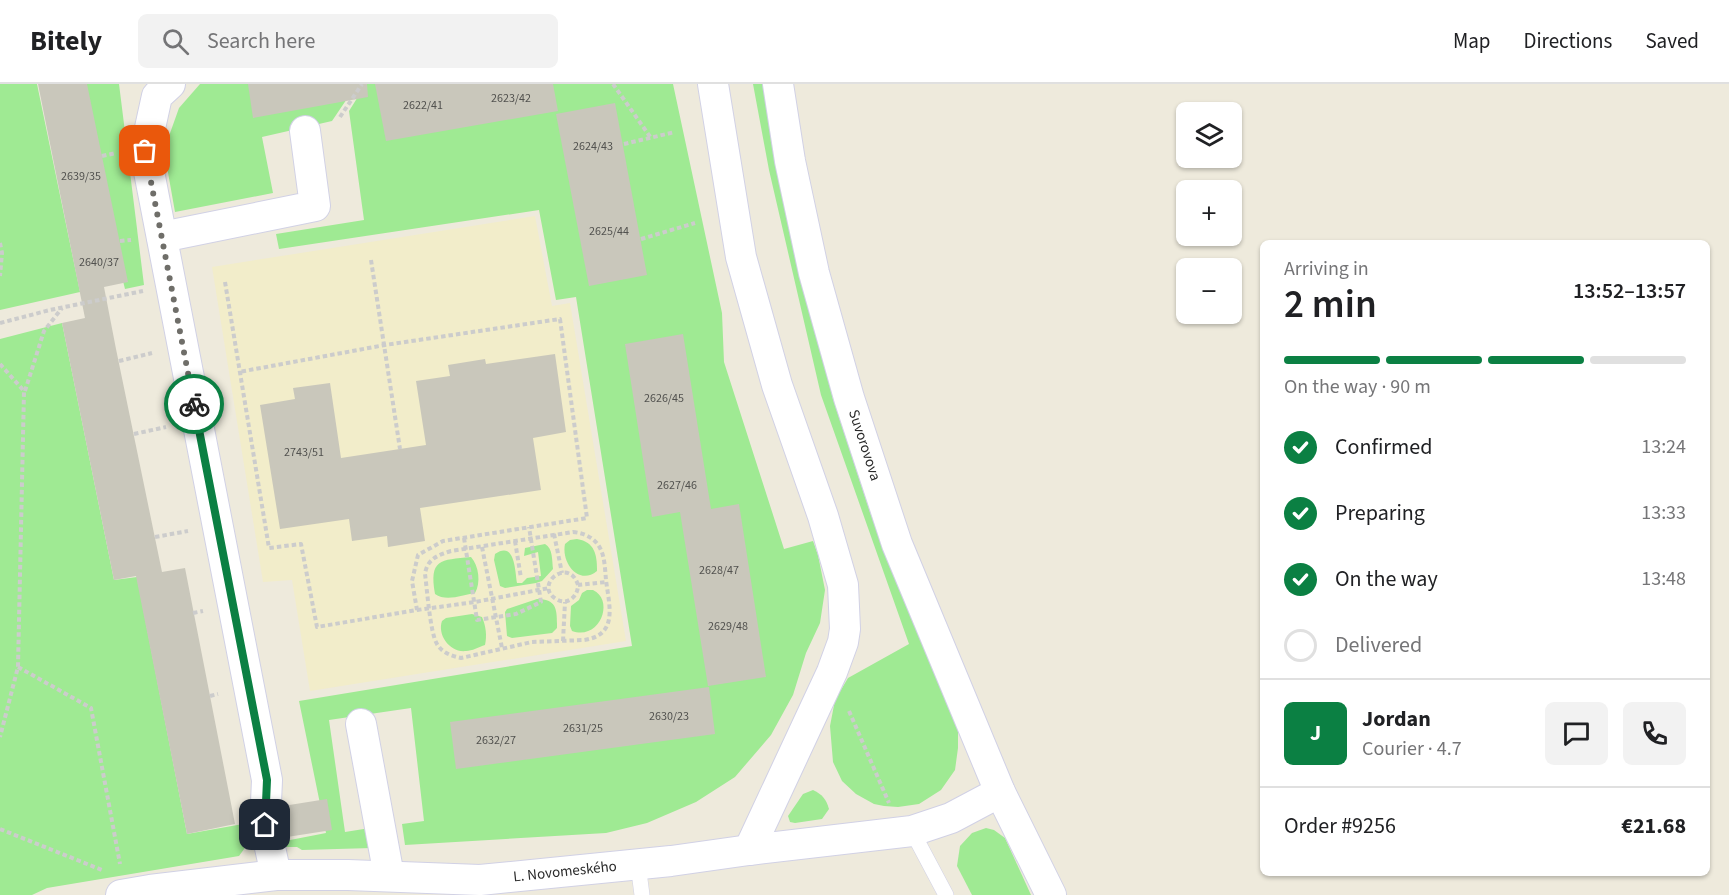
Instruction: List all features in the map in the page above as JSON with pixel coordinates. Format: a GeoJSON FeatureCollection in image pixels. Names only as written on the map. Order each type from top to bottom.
{"type":"FeatureCollection","features":[{"type":"Feature","properties":{"kind":"street"},"geometry":{"type":"LineString","coordinates":[[170,84],[157,96],[145,151],[267,780],[265,825],[276,876]]}},
{"type":"Feature","properties":{"kind":"street"},"geometry":{"type":"LineString","coordinates":[[712,84],[741,257],[777,385],[823,516],[843,585],[845,600],[845,629],[836,662],[749,850]]}},
{"type":"Feature","properties":{"kind":"street","name":"Suvorovova"},"geometry":{"type":"LineString","coordinates":[[778,84],[790,161],[814,273],[849,398],[897,544],[1000,792],[1051,895]]}},
{"type":"Feature","properties":{"kind":"street"},"geometry":{"type":"LineString","coordinates":[[162,237],[315,206],[305,131]]}},
{"type":"Feature","properties":{"kind":"street"},"geometry":{"type":"LineString","coordinates":[[361,724],[389,876]]}},
{"type":"Feature","properties":{"kind":"street","name":"L. Novomeského"},"geometry":{"type":"LineString","coordinates":[[121,881],[150,890],[276,876],[349,880],[389,876],[480,880],[671,861],[912,831],[951,819],[1000,792]]}},
{"type":"Feature","properties":{"kind":"lane"},"geometry":{"type":"LineString","coordinates":[[912,831],[946,895]]}},
{"type":"Feature","properties":{"kind":"lane"},"geometry":{"type":"LineString","coordinates":[[638,864],[642,895]]}},
{"type":"Feature","properties":{"kind":"path"},"geometry":{"type":"LineString","coordinates":[[340,117],[362,84]]}},
{"type":"Feature","properties":{"kind":"path"},"geometry":{"type":"LineString","coordinates":[[613,84],[651,138]]}},
{"type":"Feature","properties":{"kind":"path"},"geometry":{"type":"LineString","coordinates":[[624,144],[675,132]]}},
{"type":"Feature","properties":{"kind":"path"},"geometry":{"type":"LineString","coordinates":[[641,239],[695,223]]}},
{"type":"Feature","properties":{"kind":"path"},"geometry":{"type":"LineString","coordinates":[[0,243],[2,254],[0,276]]}},
{"type":"Feature","properties":{"kind":"path"},"geometry":{"type":"LineString","coordinates":[[371,260],[400,449]]}},
{"type":"Feature","properties":{"kind":"path"},"geometry":{"type":"LineString","coordinates":[[225,282],[269,548],[301,544],[317,627],[549,588]]}},
{"type":"Feature","properties":{"kind":"path"},"geometry":{"type":"LineString","coordinates":[[0,323],[151,290]]}},
{"type":"Feature","properties":{"kind":"path"},"geometry":{"type":"LineString","coordinates":[[0,737],[18,667],[24,391],[44,331],[63,308]]}},
{"type":"Feature","properties":{"kind":"path"},"geometry":{"type":"LineString","coordinates":[[239,372],[385,345],[560,320],[587,518],[443,542],[418,555],[412,581],[417,610]]}},
{"type":"Feature","properties":{"kind":"path"},"geometry":{"type":"LineString","coordinates":[[119,361],[162,351]]}},
{"type":"Feature","properties":{"kind":"path"},"geometry":{"type":"LineString","coordinates":[[0,364],[24,391]]}},
{"type":"Feature","properties":{"kind":"path"},"geometry":{"type":"LineString","coordinates":[[134,434],[176,425]]}},
{"type":"Feature","properties":{"kind":"path"},"geometry":{"type":"LineString","coordinates":[[464,538],[477,620],[516,614],[541,602],[529,527]]}},
{"type":"Feature","properties":{"kind":"path"},"geometry":{"type":"LineString","coordinates":[[155,537],[195,530]]}},
{"type":"Feature","properties":{"kind":"path"},"geometry":{"type":"LineString","coordinates":[[583,533],[593,539],[600,548],[611,615],[607,627],[599,635],[592,639],[532,642],[470,657],[452,656],[436,644],[425,574],[429,562],[442,554],[554,534],[583,533]]}},
{"type":"Feature","properties":{"kind":"path"},"geometry":{"type":"LineString","coordinates":[[554,534],[562,573]]}},
{"type":"Feature","properties":{"kind":"path"},"geometry":{"type":"LineString","coordinates":[[515,541],[521,578]]}},
{"type":"Feature","properties":{"kind":"path"},"geometry":{"type":"LineString","coordinates":[[482,547],[502,648]]}},
{"type":"Feature","properties":{"kind":"path"},"geometry":{"type":"LineString","coordinates":[[562,573],[573,576],[578,585],[575,597],[565,602],[552,596],[549,588],[549,582],[553,576],[562,573]]}},
{"type":"Feature","properties":{"kind":"path"},"geometry":{"type":"LineString","coordinates":[[578,585],[606,582]]}},
{"type":"Feature","properties":{"kind":"path"},"geometry":{"type":"LineString","coordinates":[[563,641],[565,602]]}},
{"type":"Feature","properties":{"kind":"path"},"geometry":{"type":"LineString","coordinates":[[18,667],[91,708],[121,881]]}},
{"type":"Feature","properties":{"kind":"path"},"geometry":{"type":"LineString","coordinates":[[848,707],[891,809]]}},
{"type":"Feature","properties":{"kind":"path"},"geometry":{"type":"LineString","coordinates":[[0,829],[102,871]]}},
{"type":"Feature","properties":{"kind":"shaded area"},"geometry":{"type":"Polygon","coordinates":[[[535,216],[552,306],[570,303],[626,641],[310,691],[292,580],[263,582],[212,267],[535,216]]]}},
{"type":"Feature","properties":{"kind":"green space"},"geometry":{"type":"Polygon","coordinates":[[[0,84],[37,84],[80,292],[0,310],[0,84]]]}},
{"type":"Feature","properties":{"kind":"green space"},"geometry":{"type":"Polygon","coordinates":[[[74,84],[119,84],[144,285],[125,289],[74,84]]]}},
{"type":"Feature","properties":{"kind":"green space"},"geometry":{"type":"Polygon","coordinates":[[[200,84],[357,84],[332,121],[262,137],[273,193],[175,212],[164,150],[179,108],[200,84]]]}},
{"type":"Feature","properties":{"kind":"green space"},"geometry":{"type":"Polygon","coordinates":[[[366,84],[673,84],[722,313],[724,362],[784,549],[813,541],[825,590],[820,623],[806,653],[793,695],[771,735],[735,777],[696,802],[647,823],[606,833],[405,845],[402,824],[424,821],[411,708],[329,720],[345,832],[370,828],[372,848],[302,850],[297,847],[284,847],[285,841],[326,833],[299,701],[632,646],[576,297],[556,300],[539,210],[279,249],[276,234],[364,220],[349,111],[366,84]]]}},
{"type":"Feature","properties":{"kind":"green space"},"geometry":{"type":"Polygon","coordinates":[[[753,84],[764,84],[793,230],[833,399],[871,515],[958,723],[955,770],[941,790],[919,804],[898,807],[874,804],[856,794],[842,781],[833,762],[830,726],[835,700],[848,678],[909,644],[821,395],[769,170],[753,84]]]}},
{"type":"Feature","properties":{"kind":"green space"},"geometry":{"type":"Polygon","coordinates":[[[62,323],[114,580],[137,577],[187,834],[243,824],[247,845],[239,856],[47,888],[32,895],[0,895],[0,339],[62,323]]]}},
{"type":"Feature","properties":{"kind":"green space"},"geometry":{"type":"Polygon","coordinates":[[[577,539],[588,543],[594,550],[597,571],[590,575],[578,574],[566,558],[565,544],[577,539]]]}},
{"type":"Feature","properties":{"kind":"green space"},"geometry":{"type":"Polygon","coordinates":[[[545,544],[551,552],[553,569],[542,581],[505,588],[500,586],[494,560],[495,554],[507,551],[510,554],[517,583],[522,583],[527,578],[541,576],[538,552],[524,556],[525,548],[545,544]]]}},
{"type":"Feature","properties":{"kind":"green space"},"geometry":{"type":"Polygon","coordinates":[[[471,557],[478,575],[475,593],[449,598],[435,594],[434,574],[439,564],[451,559],[471,557]]]}},
{"type":"Feature","properties":{"kind":"green space"},"geometry":{"type":"Polygon","coordinates":[[[587,590],[593,590],[600,595],[603,602],[601,618],[590,630],[582,633],[572,631],[571,606],[587,590]]]}},
{"type":"Feature","properties":{"kind":"green space"},"geometry":{"type":"Polygon","coordinates":[[[537,599],[553,604],[556,611],[557,628],[552,633],[512,638],[507,636],[505,612],[507,609],[537,599]]]}},
{"type":"Feature","properties":{"kind":"green space"},"geometry":{"type":"Polygon","coordinates":[[[472,614],[482,617],[486,631],[485,645],[468,651],[455,649],[443,637],[442,621],[446,618],[472,614]]]}},
{"type":"Feature","properties":{"kind":"green space"},"geometry":{"type":"Polygon","coordinates":[[[813,790],[824,798],[829,809],[822,819],[790,822],[788,816],[803,794],[813,790]]]}},
{"type":"Feature","properties":{"kind":"green space"},"geometry":{"type":"Polygon","coordinates":[[[986,828],[994,830],[1005,838],[1031,895],[972,895],[957,866],[960,846],[972,833],[986,828]]]}},
{"type":"Feature","properties":{"kind":"building"},"geometry":{"type":"Polygon","coordinates":[[[38,84],[87,84],[128,282],[104,287],[116,349],[162,572],[185,568],[235,824],[187,834],[136,576],[114,580],[62,323],[85,318],[38,84]]]}},
{"type":"Feature","properties":{"kind":"building"},"geometry":{"type":"Polygon","coordinates":[[[248,84],[367,84],[368,97],[253,118],[248,84]]]}},
{"type":"Feature","properties":{"kind":"building"},"geometry":{"type":"Polygon","coordinates":[[[375,84],[553,84],[558,111],[386,141],[375,84]]]}},
{"type":"Feature","properties":{"kind":"building"},"geometry":{"type":"Polygon","coordinates":[[[615,103],[647,275],[589,286],[556,114],[615,103]]]}},
{"type":"Feature","properties":{"kind":"building"},"geometry":{"type":"Polygon","coordinates":[[[683,334],[711,509],[739,504],[766,677],[708,686],[680,512],[652,517],[625,344],[683,334]]]}},
{"type":"Feature","properties":{"kind":"building"},"geometry":{"type":"Polygon","coordinates":[[[555,354],[566,432],[533,438],[541,490],[420,508],[425,541],[388,547],[387,536],[352,541],[349,519],[280,529],[260,405],[295,399],[293,388],[330,383],[341,458],[426,445],[416,381],[450,376],[448,365],[485,359],[486,364],[555,354]]]}},
{"type":"Feature","properties":{"kind":"building"},"geometry":{"type":"Polygon","coordinates":[[[709,687],[715,734],[456,769],[450,722],[709,687]]]}},
{"type":"Feature","properties":{"kind":"building"},"geometry":{"type":"Polygon","coordinates":[[[327,799],[332,830],[287,837],[283,806],[327,799]]]}},
{"type":"Feature","properties":{"kind":"way so far"},"geometry":{"type":"LineString","coordinates":[[145,151],[194,404]]}},
{"type":"Feature","properties":{"kind":"route"},"geometry":{"type":"LineString","coordinates":[[194,404],[267,780],[265,825]]}}]}
